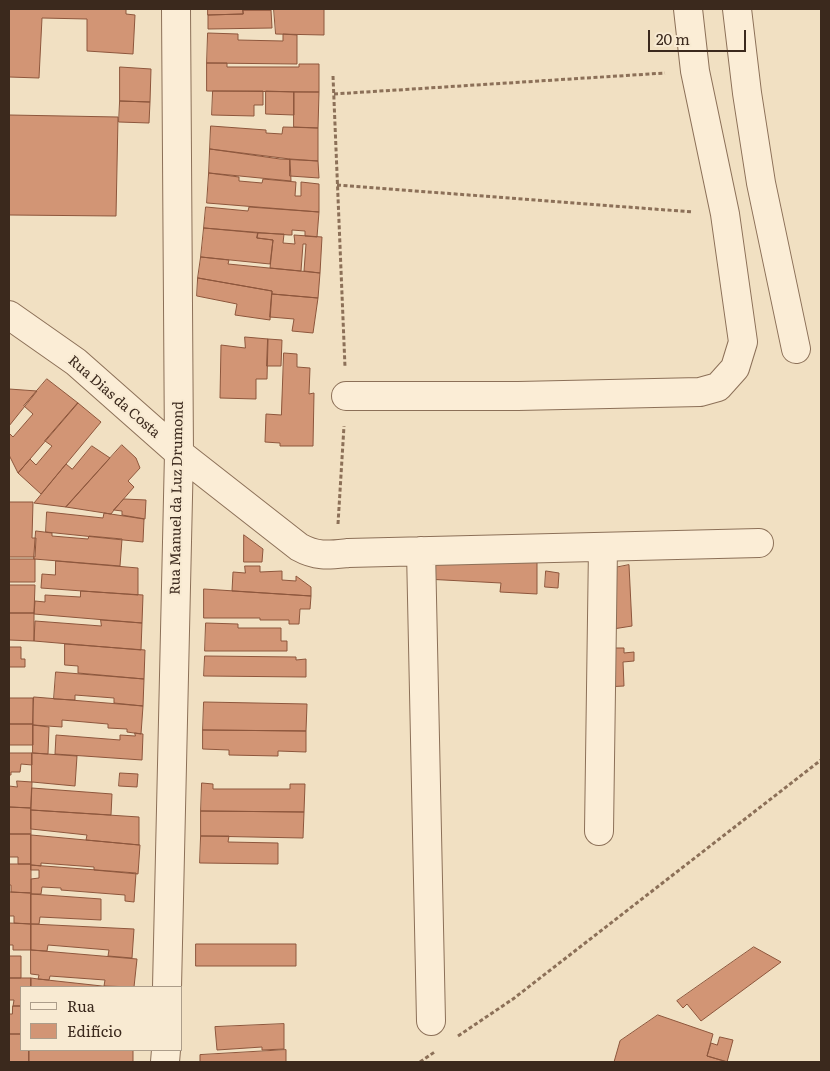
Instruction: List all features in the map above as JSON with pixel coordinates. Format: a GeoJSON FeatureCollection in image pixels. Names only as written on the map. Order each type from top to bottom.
{"type":"FeatureCollection","features":[{"type":"Feature","properties":{"kind":"street","name":"Rua Manuel da Luz Drumond"},"geometry":{"type":"LineString","coordinates":[[167,986],[179,453],[176,9]]}},
{"type":"Feature","properties":{"kind":"street"},"geometry":{"type":"LineString","coordinates":[[346,396],[518,396],[681,393],[700,392],[718,388],[735,368],[743,342],[725,214],[695,71],[688,9]]}},
{"type":"Feature","properties":{"kind":"street"},"geometry":{"type":"LineString","coordinates":[[736,9],[747,93],[762,183],[796,349]]}},
{"type":"Feature","properties":{"kind":"street","name":"Rua Dias da Costa"},"geometry":{"type":"LineString","coordinates":[[9,315],[76,362],[179,453],[299,547],[312,554]]}},
{"type":"Feature","properties":{"kind":"street"},"geometry":{"type":"LineString","coordinates":[[312,554],[759,543]]}},
{"type":"Feature","properties":{"kind":"street"},"geometry":{"type":"LineString","coordinates":[[599,831],[603,547]]}},
{"type":"Feature","properties":{"kind":"street"},"geometry":{"type":"LineString","coordinates":[[420,551],[431,1021]]}},
{"type":"Feature","properties":{"kind":"path"},"geometry":{"type":"LineString","coordinates":[[334,94],[695,71]]}},
{"type":"Feature","properties":{"kind":"path"},"geometry":{"type":"LineString","coordinates":[[312,554],[337,530],[346,396],[333,76]]}},
{"type":"Feature","properties":{"kind":"path"},"geometry":{"type":"LineString","coordinates":[[338,185],[725,214]]}},
{"type":"Feature","properties":{"kind":"path"},"geometry":{"type":"LineString","coordinates":[[451,1041],[513,998],[821,760]]}},
{"type":"Feature","properties":{"kind":"path"},"geometry":{"type":"LineString","coordinates":[[420,1062],[443,1046]]}},
{"type":"Feature","properties":{"kind":"building"},"geometry":{"type":"Polygon","coordinates":[[[9,9],[126,9],[126,14],[135,15],[133,54],[87,51],[87,19],[42,18],[39,78],[9,77],[9,9]]]}},
{"type":"Feature","properties":{"kind":"building"},"geometry":{"type":"Polygon","coordinates":[[[208,9],[271,10],[243,10],[243,14],[208,15],[208,9]]]}},
{"type":"Feature","properties":{"kind":"building"},"geometry":{"type":"Polygon","coordinates":[[[274,9],[324,9],[324,35],[276,34],[274,9]]]}},
{"type":"Feature","properties":{"kind":"building"},"geometry":{"type":"Polygon","coordinates":[[[243,10],[271,10],[272,28],[208,29],[208,15],[243,14],[243,10]]]}},
{"type":"Feature","properties":{"kind":"building"},"geometry":{"type":"Polygon","coordinates":[[[208,33],[238,34],[238,40],[283,41],[283,34],[297,35],[297,64],[207,63],[208,33]]]}},
{"type":"Feature","properties":{"kind":"building"},"geometry":{"type":"Polygon","coordinates":[[[207,63],[227,63],[227,67],[299,67],[299,64],[319,64],[319,92],[207,91],[207,63]]]}},
{"type":"Feature","properties":{"kind":"building"},"geometry":{"type":"Polygon","coordinates":[[[120,67],[151,69],[150,102],[120,101],[120,67]]]}},
{"type":"Feature","properties":{"kind":"building"},"geometry":{"type":"Polygon","coordinates":[[[213,91],[263,91],[263,105],[254,105],[254,116],[212,115],[213,91]]]}},
{"type":"Feature","properties":{"kind":"building"},"geometry":{"type":"Polygon","coordinates":[[[266,91],[294,92],[294,115],[266,114],[266,91]]]}},
{"type":"Feature","properties":{"kind":"building"},"geometry":{"type":"Polygon","coordinates":[[[294,92],[319,92],[318,128],[294,127],[294,92]]]}},
{"type":"Feature","properties":{"kind":"building"},"geometry":{"type":"Polygon","coordinates":[[[120,101],[150,102],[149,123],[119,122],[120,101]]]}},
{"type":"Feature","properties":{"kind":"building"},"geometry":{"type":"Polygon","coordinates":[[[9,115],[118,117],[116,216],[9,215],[9,115]]]}},
{"type":"Feature","properties":{"kind":"building"},"geometry":{"type":"Polygon","coordinates":[[[211,126],[266,130],[266,133],[282,134],[283,127],[318,128],[318,161],[280,159],[210,149],[211,126]]]}},
{"type":"Feature","properties":{"kind":"building"},"geometry":{"type":"Polygon","coordinates":[[[210,149],[290,159],[291,181],[209,173],[210,149]]]}},
{"type":"Feature","properties":{"kind":"building"},"geometry":{"type":"Polygon","coordinates":[[[290,159],[318,161],[319,178],[290,176],[290,159]]]}},
{"type":"Feature","properties":{"kind":"building"},"geometry":{"type":"Polygon","coordinates":[[[209,173],[239,177],[239,181],[262,183],[263,179],[296,182],[295,196],[301,196],[301,182],[319,184],[319,212],[207,203],[209,173]]]}},
{"type":"Feature","properties":{"kind":"building"},"geometry":{"type":"Polygon","coordinates":[[[206,207],[248,211],[249,207],[319,212],[317,237],[305,236],[305,231],[292,230],[292,235],[289,235],[204,228],[206,207]]]}},
{"type":"Feature","properties":{"kind":"building"},"geometry":{"type":"Polygon","coordinates":[[[204,228],[258,233],[257,238],[273,240],[270,264],[201,257],[204,228]]]}},
{"type":"Feature","properties":{"kind":"building"},"geometry":{"type":"Polygon","coordinates":[[[258,233],[284,234],[283,243],[295,244],[294,235],[322,237],[320,273],[304,271],[306,244],[303,244],[301,271],[270,268],[273,240],[257,238],[258,233]]]}},
{"type":"Feature","properties":{"kind":"building"},"geometry":{"type":"Polygon","coordinates":[[[201,257],[229,260],[228,264],[320,273],[318,298],[272,294],[272,291],[198,278],[201,257]]]}},
{"type":"Feature","properties":{"kind":"building"},"geometry":{"type":"Polygon","coordinates":[[[198,278],[272,291],[270,320],[235,315],[237,304],[197,296],[198,278]]]}},
{"type":"Feature","properties":{"kind":"building"},"geometry":{"type":"Polygon","coordinates":[[[272,294],[318,298],[313,333],[292,331],[294,319],[270,317],[272,294]]]}},
{"type":"Feature","properties":{"kind":"building"},"geometry":{"type":"Polygon","coordinates":[[[245,337],[268,339],[267,379],[256,379],[256,399],[220,398],[221,345],[245,348],[245,337]]]}},
{"type":"Feature","properties":{"kind":"building"},"geometry":{"type":"Polygon","coordinates":[[[268,339],[282,340],[281,366],[267,366],[268,339]]]}},
{"type":"Feature","properties":{"kind":"building"},"geometry":{"type":"Polygon","coordinates":[[[284,353],[297,354],[297,367],[310,368],[309,394],[314,393],[313,446],[280,446],[280,443],[265,442],[266,414],[281,415],[284,353]]]}},
{"type":"Feature","properties":{"kind":"building"},"geometry":{"type":"Polygon","coordinates":[[[47,379],[78,403],[18,473],[9,455],[9,433],[13,437],[33,414],[24,406],[47,379]]]}},
{"type":"Feature","properties":{"kind":"building"},"geometry":{"type":"Polygon","coordinates":[[[9,389],[37,391],[9,426],[9,389]]]}},
{"type":"Feature","properties":{"kind":"building"},"geometry":{"type":"Polygon","coordinates":[[[78,403],[101,422],[41,494],[18,473],[30,459],[36,465],[52,446],[45,441],[78,403]]]}},
{"type":"Feature","properties":{"kind":"building"},"geometry":{"type":"Polygon","coordinates":[[[122,445],[136,458],[140,468],[128,481],[134,487],[111,514],[66,507],[122,445]]]}},
{"type":"Feature","properties":{"kind":"building"},"geometry":{"type":"Polygon","coordinates":[[[92,446],[110,458],[66,507],[34,503],[66,464],[72,469],[92,446]]]}},
{"type":"Feature","properties":{"kind":"building"},"geometry":{"type":"Polygon","coordinates":[[[124,499],[146,500],[145,519],[122,515],[122,511],[114,510],[124,499]]]}},
{"type":"Feature","properties":{"kind":"building"},"geometry":{"type":"Polygon","coordinates":[[[9,502],[33,502],[32,538],[36,538],[35,557],[9,557],[9,502]]]}},
{"type":"Feature","properties":{"kind":"building"},"geometry":{"type":"Polygon","coordinates":[[[47,512],[103,518],[104,513],[144,519],[143,542],[46,532],[47,512]]]}},
{"type":"Feature","properties":{"kind":"building"},"geometry":{"type":"Polygon","coordinates":[[[36,531],[52,533],[52,536],[88,539],[89,536],[122,539],[120,566],[34,559],[36,531]]]}},
{"type":"Feature","properties":{"kind":"building"},"geometry":{"type":"Polygon","coordinates":[[[244,535],[263,549],[262,562],[244,562],[244,535]]]}},
{"type":"Feature","properties":{"kind":"building"},"geometry":{"type":"Polygon","coordinates":[[[426,558],[537,562],[537,594],[500,592],[501,583],[425,579],[426,558]]]}},
{"type":"Feature","properties":{"kind":"building"},"geometry":{"type":"Polygon","coordinates":[[[9,559],[35,559],[35,582],[9,582],[9,559]]]}},
{"type":"Feature","properties":{"kind":"building"},"geometry":{"type":"Polygon","coordinates":[[[56,561],[138,568],[138,595],[41,588],[42,574],[55,575],[56,561]]]}},
{"type":"Feature","properties":{"kind":"building"},"geometry":{"type":"Polygon","coordinates":[[[629,565],[632,626],[613,629],[604,570],[629,565]]]}},
{"type":"Feature","properties":{"kind":"building"},"geometry":{"type":"Polygon","coordinates":[[[245,566],[260,566],[260,572],[282,571],[282,580],[296,581],[296,576],[311,587],[311,596],[232,591],[233,572],[245,573],[245,566]]]}},
{"type":"Feature","properties":{"kind":"building"},"geometry":{"type":"Polygon","coordinates":[[[546,571],[559,573],[558,588],[545,587],[546,571]]]}},
{"type":"Feature","properties":{"kind":"building"},"geometry":{"type":"Polygon","coordinates":[[[9,585],[35,585],[34,613],[9,613],[9,585]]]}},
{"type":"Feature","properties":{"kind":"building"},"geometry":{"type":"Polygon","coordinates":[[[204,589],[311,596],[310,609],[300,609],[299,624],[289,624],[289,620],[260,620],[260,618],[204,618],[204,589]]]}},
{"type":"Feature","properties":{"kind":"building"},"geometry":{"type":"Polygon","coordinates":[[[81,591],[143,595],[142,623],[34,614],[35,601],[45,602],[45,595],[80,597],[81,591]]]}},
{"type":"Feature","properties":{"kind":"building"},"geometry":{"type":"Polygon","coordinates":[[[9,613],[34,613],[34,641],[9,640],[9,613]]]}},
{"type":"Feature","properties":{"kind":"building"},"geometry":{"type":"Polygon","coordinates":[[[101,620],[142,623],[141,650],[34,641],[35,621],[101,626],[101,620]]]}},
{"type":"Feature","properties":{"kind":"building"},"geometry":{"type":"Polygon","coordinates":[[[206,623],[238,624],[238,628],[281,628],[281,641],[287,641],[287,651],[205,651],[206,623]]]}},
{"type":"Feature","properties":{"kind":"building"},"geometry":{"type":"Polygon","coordinates":[[[65,644],[145,650],[144,679],[78,673],[78,666],[65,665],[65,644]]]}},
{"type":"Feature","properties":{"kind":"building"},"geometry":{"type":"Polygon","coordinates":[[[9,647],[21,647],[21,659],[25,659],[25,667],[9,667],[9,647]]]}},
{"type":"Feature","properties":{"kind":"building"},"geometry":{"type":"Polygon","coordinates":[[[605,648],[624,648],[624,653],[634,652],[634,661],[623,662],[624,686],[604,687],[605,648]]]}},
{"type":"Feature","properties":{"kind":"building"},"geometry":{"type":"Polygon","coordinates":[[[205,656],[296,657],[296,660],[306,659],[306,677],[204,676],[205,656]]]}},
{"type":"Feature","properties":{"kind":"building"},"geometry":{"type":"Polygon","coordinates":[[[56,672],[144,679],[143,706],[114,703],[114,698],[75,695],[75,700],[54,699],[56,672]]]}},
{"type":"Feature","properties":{"kind":"building"},"geometry":{"type":"Polygon","coordinates":[[[34,697],[143,706],[141,734],[127,732],[127,729],[108,728],[108,724],[62,720],[62,727],[33,725],[34,697]]]}},
{"type":"Feature","properties":{"kind":"building"},"geometry":{"type":"Polygon","coordinates":[[[9,698],[33,698],[33,724],[9,724],[9,698]]]}},
{"type":"Feature","properties":{"kind":"building"},"geometry":{"type":"Polygon","coordinates":[[[204,702],[307,704],[306,731],[203,730],[204,702]]]}},
{"type":"Feature","properties":{"kind":"building"},"geometry":{"type":"Polygon","coordinates":[[[9,724],[33,724],[33,745],[9,745],[9,724]]]}},
{"type":"Feature","properties":{"kind":"building"},"geometry":{"type":"Polygon","coordinates":[[[33,725],[49,727],[48,754],[33,753],[33,725]]]}},
{"type":"Feature","properties":{"kind":"building"},"geometry":{"type":"Polygon","coordinates":[[[203,730],[306,731],[306,752],[278,751],[278,756],[229,755],[229,750],[203,749],[203,730]]]}},
{"type":"Feature","properties":{"kind":"building"},"geometry":{"type":"Polygon","coordinates":[[[135,733],[143,734],[142,760],[55,754],[56,735],[120,740],[120,735],[135,736],[135,733]]]}},
{"type":"Feature","properties":{"kind":"building"},"geometry":{"type":"Polygon","coordinates":[[[9,753],[32,753],[32,765],[21,764],[20,772],[11,772],[11,775],[9,775],[9,753]]]}},
{"type":"Feature","properties":{"kind":"building"},"geometry":{"type":"Polygon","coordinates":[[[32,753],[77,756],[75,786],[32,782],[32,753]]]}},
{"type":"Feature","properties":{"kind":"building"},"geometry":{"type":"Polygon","coordinates":[[[120,773],[138,774],[137,787],[119,786],[120,773]]]}},
{"type":"Feature","properties":{"kind":"building"},"geometry":{"type":"Polygon","coordinates":[[[17,781],[32,782],[31,808],[9,807],[9,786],[17,787],[17,781]]]}},
{"type":"Feature","properties":{"kind":"building"},"geometry":{"type":"Polygon","coordinates":[[[202,783],[213,784],[213,789],[290,789],[290,784],[305,784],[304,812],[201,811],[202,783]]]}},
{"type":"Feature","properties":{"kind":"building"},"geometry":{"type":"Polygon","coordinates":[[[32,788],[112,794],[111,815],[31,810],[32,788]]]}},
{"type":"Feature","properties":{"kind":"building"},"geometry":{"type":"Polygon","coordinates":[[[9,807],[31,808],[31,834],[9,834],[9,807]]]}},
{"type":"Feature","properties":{"kind":"building"},"geometry":{"type":"Polygon","coordinates":[[[31,810],[139,817],[139,845],[86,840],[87,835],[31,829],[31,810]]]}},
{"type":"Feature","properties":{"kind":"building"},"geometry":{"type":"Polygon","coordinates":[[[201,811],[304,812],[303,838],[201,836],[201,811]]]}},
{"type":"Feature","properties":{"kind":"building"},"geometry":{"type":"Polygon","coordinates":[[[9,834],[31,834],[31,864],[18,864],[18,857],[9,857],[9,834]]]}},
{"type":"Feature","properties":{"kind":"building"},"geometry":{"type":"Polygon","coordinates":[[[31,835],[140,845],[138,874],[94,870],[94,867],[41,863],[41,866],[31,865],[31,835]]]}},
{"type":"Feature","properties":{"kind":"building"},"geometry":{"type":"Polygon","coordinates":[[[201,836],[229,836],[228,842],[278,843],[278,864],[200,863],[201,836]]]}},
{"type":"Feature","properties":{"kind":"building"},"geometry":{"type":"Polygon","coordinates":[[[9,864],[31,864],[31,893],[11,892],[9,864]]]}},
{"type":"Feature","properties":{"kind":"building"},"geometry":{"type":"Polygon","coordinates":[[[31,865],[136,873],[134,902],[125,901],[125,895],[61,890],[61,888],[42,887],[41,894],[31,894],[31,879],[39,878],[39,870],[31,870],[31,865]]]}},
{"type":"Feature","properties":{"kind":"building"},"geometry":{"type":"Polygon","coordinates":[[[9,892],[31,893],[31,924],[14,923],[14,916],[9,916],[9,892]]]}},
{"type":"Feature","properties":{"kind":"building"},"geometry":{"type":"Polygon","coordinates":[[[31,894],[101,899],[101,920],[40,917],[39,924],[31,924],[31,894]]]}},
{"type":"Feature","properties":{"kind":"building"},"geometry":{"type":"Polygon","coordinates":[[[9,923],[31,924],[31,950],[13,950],[13,945],[9,945],[9,923]]]}},
{"type":"Feature","properties":{"kind":"building"},"geometry":{"type":"Polygon","coordinates":[[[31,924],[134,929],[132,958],[108,956],[109,950],[48,945],[47,951],[31,950],[31,924]]]}},
{"type":"Feature","properties":{"kind":"building"},"geometry":{"type":"Polygon","coordinates":[[[196,944],[296,944],[296,966],[196,966],[196,944]]]}},
{"type":"Feature","properties":{"kind":"building"},"geometry":{"type":"Polygon","coordinates":[[[754,947],[781,962],[701,1021],[687,1004],[683,1008],[677,1001],[754,947]]]}},
{"type":"Feature","properties":{"kind":"building"},"geometry":{"type":"Polygon","coordinates":[[[31,950],[137,959],[134,986],[104,986],[105,980],[50,976],[49,980],[38,979],[39,975],[31,974],[31,950]]]}},
{"type":"Feature","properties":{"kind":"building"},"geometry":{"type":"Polygon","coordinates":[[[9,956],[21,956],[21,978],[9,978],[9,956]]]}},
{"type":"Feature","properties":{"kind":"building"},"geometry":{"type":"Polygon","coordinates":[[[9,978],[31,978],[31,986],[20,986],[20,1006],[13,1006],[14,1000],[9,1000],[9,978]]]}},
{"type":"Feature","properties":{"kind":"building"},"geometry":{"type":"Polygon","coordinates":[[[31,978],[102,986],[31,986],[31,978]]]}},
{"type":"Feature","properties":{"kind":"building"},"geometry":{"type":"Polygon","coordinates":[[[13,1006],[20,1006],[20,1034],[9,1034],[9,1014],[12,1014],[13,1006]]]}},
{"type":"Feature","properties":{"kind":"building"},"geometry":{"type":"Polygon","coordinates":[[[658,1015],[713,1034],[707,1056],[728,1062],[614,1062],[620,1041],[658,1015]]]}},
{"type":"Feature","properties":{"kind":"building"},"geometry":{"type":"Polygon","coordinates":[[[284,1024],[284,1049],[262,1050],[262,1047],[217,1050],[215,1027],[284,1024]]]}},
{"type":"Feature","properties":{"kind":"building"},"geometry":{"type":"Polygon","coordinates":[[[9,1034],[20,1034],[20,1051],[29,1051],[29,1062],[9,1062],[9,1034]]]}},
{"type":"Feature","properties":{"kind":"building"},"geometry":{"type":"Polygon","coordinates":[[[720,1037],[733,1040],[727,1062],[707,1056],[711,1043],[717,1045],[720,1037]]]}},
{"type":"Feature","properties":{"kind":"building"},"geometry":{"type":"Polygon","coordinates":[[[286,1050],[286,1062],[200,1062],[200,1055],[286,1050]]]}},
{"type":"Feature","properties":{"kind":"building"},"geometry":{"type":"Polygon","coordinates":[[[29,1051],[133,1051],[133,1062],[29,1062],[29,1051]]]}}]}
